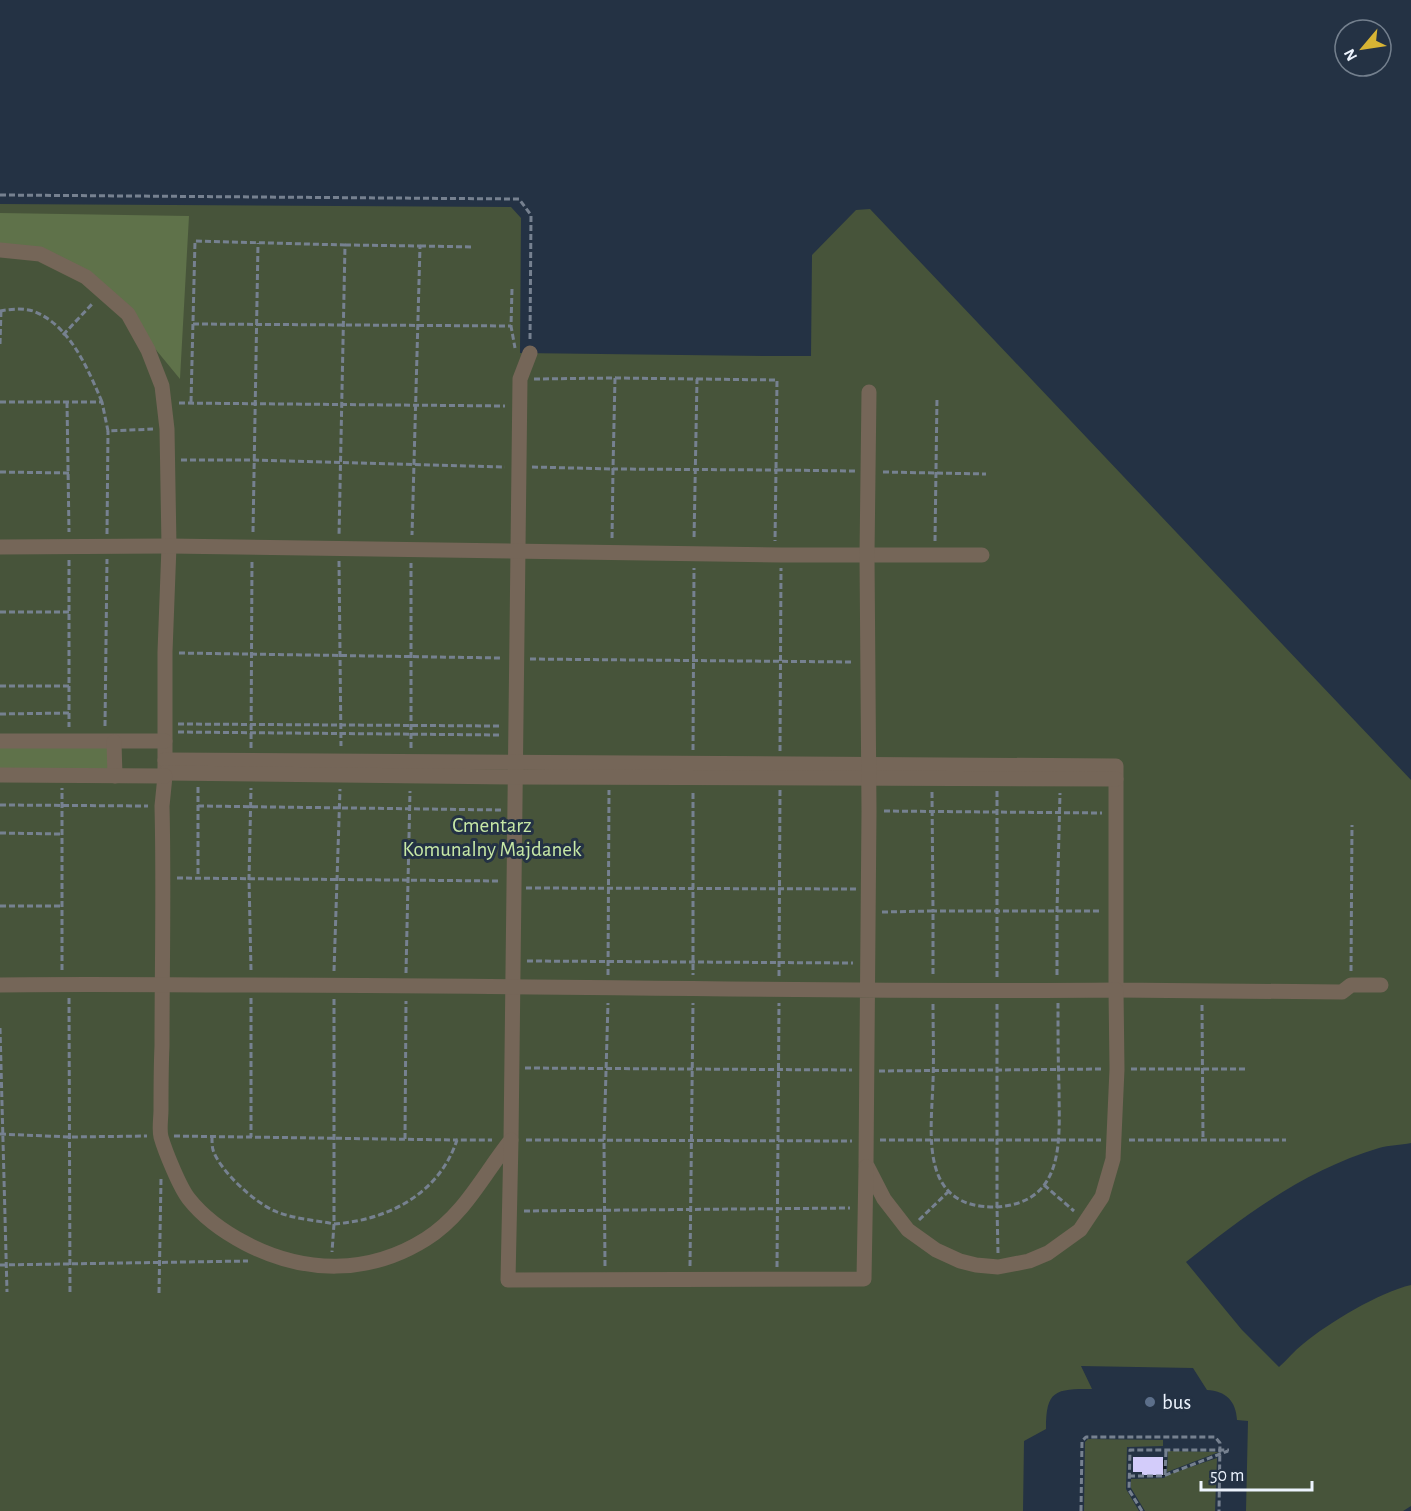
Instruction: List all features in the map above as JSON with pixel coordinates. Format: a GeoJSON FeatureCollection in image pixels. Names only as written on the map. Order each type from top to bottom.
{"type":"FeatureCollection","features":[{"type":"Feature","properties":{"kind":"street"},"geometry":{"type":"LineString","coordinates":[[0,250],[40,254],[86,277],[104,292],[128,314],[148,350],[162,386],[167,429],[169,546],[165,652],[165,770],[162,806],[164,879],[161,1136],[188,1199],[202,1214],[228,1234],[261,1251],[296,1262],[332,1267],[361,1265],[384,1259],[414,1246],[437,1232],[475,1193],[490,1165],[511,1140]]}},
{"type":"Feature","properties":{"kind":"street"},"geometry":{"type":"LineString","coordinates":[[530,353],[520,380],[508,1280],[864,1279],[869,811],[867,662],[869,392]]}},
{"type":"Feature","properties":{"kind":"street"},"geometry":{"type":"LineString","coordinates":[[0,548],[169,546],[778,555],[982,555]]}},
{"type":"Feature","properties":{"kind":"street"},"geometry":{"type":"LineString","coordinates":[[0,741],[109,742],[166,732]]}},
{"type":"Feature","properties":{"kind":"street"},"geometry":{"type":"LineString","coordinates":[[109,742],[115,776]]}},
{"type":"Feature","properties":{"kind":"street"},"geometry":{"type":"LineString","coordinates":[[0,775],[115,776],[165,770],[251,767],[869,772],[1116,766],[1117,1069],[1115,1140],[1113,1159],[1103,1192],[1087,1222],[1071,1238],[1048,1253],[1029,1261],[998,1267],[975,1265],[936,1250],[908,1230],[884,1199],[866,1164]]}},
{"type":"Feature","properties":{"kind":"street"},"geometry":{"type":"LineString","coordinates":[[165,770],[198,773],[251,767]]}},
{"type":"Feature","properties":{"kind":"street"},"geometry":{"type":"LineString","coordinates":[[515,770],[609,777],[693,770]]}},
{"type":"Feature","properties":{"kind":"street"},"geometry":{"type":"LineString","coordinates":[[869,772],[932,778],[1116,779]]}},
{"type":"Feature","properties":{"kind":"street"},"geometry":{"type":"LineString","coordinates":[[0,986],[162,984],[693,990],[1342,992],[1351,985],[1381,985]]}},
{"type":"Feature","properties":{"kind":"path"},"geometry":{"type":"LineString","coordinates":[[0,195],[519,199],[531,215],[530,353]]}},
{"type":"Feature","properties":{"kind":"path"},"geometry":{"type":"LineString","coordinates":[[191,402],[195,241],[474,247]]}},
{"type":"Feature","properties":{"kind":"path"},"geometry":{"type":"LineString","coordinates":[[251,1137],[250,733],[258,243]]}},
{"type":"Feature","properties":{"kind":"path"},"geometry":{"type":"LineString","coordinates":[[332,1267],[334,985],[341,734],[339,462],[345,245]]}},
{"type":"Feature","properties":{"kind":"path"},"geometry":{"type":"LineString","coordinates":[[405,1139],[411,769],[411,550],[420,246]]}},
{"type":"Feature","properties":{"kind":"path"},"geometry":{"type":"LineString","coordinates":[[512,289],[512,326],[520,380],[615,378],[777,380],[776,470],[780,661],[777,1280]]}},
{"type":"Feature","properties":{"kind":"path"},"geometry":{"type":"LineString","coordinates":[[63,335],[104,292]]}},
{"type":"Feature","properties":{"kind":"path"},"geometry":{"type":"LineString","coordinates":[[0,344],[0,311],[32,311],[51,323],[82,359],[102,402],[108,431],[109,742]]}},
{"type":"Feature","properties":{"kind":"path"},"geometry":{"type":"LineString","coordinates":[[193,324],[512,326]]}},
{"type":"Feature","properties":{"kind":"path"},"geometry":{"type":"LineString","coordinates":[[611,553],[615,378]]}},
{"type":"Feature","properties":{"kind":"path"},"geometry":{"type":"LineString","coordinates":[[690,1280],[693,660],[697,379]]}},
{"type":"Feature","properties":{"kind":"path"},"geometry":{"type":"LineString","coordinates":[[934,554],[937,398]]}},
{"type":"Feature","properties":{"kind":"path"},"geometry":{"type":"LineString","coordinates":[[0,402],[102,402]]}},
{"type":"Feature","properties":{"kind":"path"},"geometry":{"type":"LineString","coordinates":[[67,402],[69,742]]}},
{"type":"Feature","properties":{"kind":"path"},"geometry":{"type":"LineString","coordinates":[[165,404],[191,402],[520,407]]}},
{"type":"Feature","properties":{"kind":"path"},"geometry":{"type":"LineString","coordinates":[[108,431],[167,429]]}},
{"type":"Feature","properties":{"kind":"path"},"geometry":{"type":"LineString","coordinates":[[168,460],[776,470]]}},
{"type":"Feature","properties":{"kind":"path"},"geometry":{"type":"LineString","coordinates":[[0,472],[69,473]]}},
{"type":"Feature","properties":{"kind":"path"},"geometry":{"type":"LineString","coordinates":[[0,612],[69,612]]}},
{"type":"Feature","properties":{"kind":"path"},"geometry":{"type":"LineString","coordinates":[[165,652],[867,662]]}},
{"type":"Feature","properties":{"kind":"path"},"geometry":{"type":"LineString","coordinates":[[0,686],[69,686]]}},
{"type":"Feature","properties":{"kind":"path"},"geometry":{"type":"LineString","coordinates":[[0,714],[69,713]]}},
{"type":"Feature","properties":{"kind":"path"},"geometry":{"type":"LineString","coordinates":[[166,732],[251,724],[410,726],[515,731]]}},
{"type":"Feature","properties":{"kind":"path"},"geometry":{"type":"LineString","coordinates":[[166,732],[410,734],[515,731]]}},
{"type":"Feature","properties":{"kind":"path"},"geometry":{"type":"LineString","coordinates":[[198,773],[198,878]]}},
{"type":"Feature","properties":{"kind":"path"},"geometry":{"type":"LineString","coordinates":[[605,1280],[604,1142],[607,1069],[609,777]]}},
{"type":"Feature","properties":{"kind":"path"},"geometry":{"type":"LineString","coordinates":[[932,778],[934,1071],[931,1139],[933,1162],[937,1173],[962,1201],[973,1205],[997,1207],[1009,1206],[1034,1195],[1044,1185],[1056,1164],[1059,1140],[1057,911],[1060,779]]}},
{"type":"Feature","properties":{"kind":"path"},"geometry":{"type":"LineString","coordinates":[[997,779],[998,1267]]}},
{"type":"Feature","properties":{"kind":"path"},"geometry":{"type":"LineString","coordinates":[[0,805],[162,806]]}},
{"type":"Feature","properties":{"kind":"path"},"geometry":{"type":"LineString","coordinates":[[62,806],[62,906],[70,1137],[70,1293]]}},
{"type":"Feature","properties":{"kind":"path"},"geometry":{"type":"LineString","coordinates":[[198,806],[514,811]]}},
{"type":"Feature","properties":{"kind":"path"},"geometry":{"type":"LineString","coordinates":[[869,811],[1116,813]]}},
{"type":"Feature","properties":{"kind":"path"},"geometry":{"type":"LineString","coordinates":[[1351,985],[1352,825]]}},
{"type":"Feature","properties":{"kind":"path"},"geometry":{"type":"LineString","coordinates":[[0,833],[62,834]]}},
{"type":"Feature","properties":{"kind":"path"},"geometry":{"type":"LineString","coordinates":[[164,879],[409,880],[608,888],[868,889]]}},
{"type":"Feature","properties":{"kind":"path"},"geometry":{"type":"LineString","coordinates":[[0,906],[62,906]]}},
{"type":"Feature","properties":{"kind":"path"},"geometry":{"type":"LineString","coordinates":[[868,912],[1116,910]]}},
{"type":"Feature","properties":{"kind":"path"},"geometry":{"type":"LineString","coordinates":[[512,961],[867,963]]}},
{"type":"Feature","properties":{"kind":"path"},"geometry":{"type":"LineString","coordinates":[[1202,991],[1203,1140]]}},
{"type":"Feature","properties":{"kind":"path"},"geometry":{"type":"LineString","coordinates":[[0,1028],[7,1292]]}},
{"type":"Feature","properties":{"kind":"path"},"geometry":{"type":"LineString","coordinates":[[512,1068],[867,1071],[1247,1069]]}},
{"type":"Feature","properties":{"kind":"path"},"geometry":{"type":"LineString","coordinates":[[2,1134],[70,1137],[161,1136],[604,1142],[931,1139],[1286,1140]]}},
{"type":"Feature","properties":{"kind":"path"},"geometry":{"type":"LineString","coordinates":[[212,1137],[213,1150],[218,1161],[258,1201],[275,1211],[334,1224],[379,1216],[418,1195],[443,1171],[452,1157],[458,1140]]}},
{"type":"Feature","properties":{"kind":"path"},"geometry":{"type":"LineString","coordinates":[[159,1293],[161,1170]]}},
{"type":"Feature","properties":{"kind":"path"},"geometry":{"type":"LineString","coordinates":[[1044,1185],[1087,1222]]}},
{"type":"Feature","properties":{"kind":"path"},"geometry":{"type":"LineString","coordinates":[[908,1230],[950,1190]]}},
{"type":"Feature","properties":{"kind":"path"},"geometry":{"type":"LineString","coordinates":[[510,1211],[864,1208]]}},
{"type":"Feature","properties":{"kind":"path"},"geometry":{"type":"LineString","coordinates":[[0,1265],[253,1260],[261,1251]]}},
{"type":"Feature","properties":{"kind":"path"},"geometry":{"type":"LineString","coordinates":[[1081,1511],[1082,1441],[1086,1437],[1215,1437],[1220,1443],[1219,1511]]}},
{"type":"Feature","properties":{"kind":"path"},"geometry":{"type":"LineString","coordinates":[[1142,1511],[1129,1490],[1130,1450],[1220,1452]]}},
{"type":"Feature","properties":{"kind":"path"},"geometry":{"type":"LineString","coordinates":[[1165,1475],[1166,1450]]}},
{"type":"Feature","properties":{"kind":"path"},"geometry":{"type":"LineString","coordinates":[[1129,1476],[1165,1475],[1220,1452]]}},
{"type":"Feature","properties":{"kind":"green space","name":"Cmentarz Komunalny Majdanek"},"geometry":{"type":"Polygon","coordinates":[[[0,204],[511,207],[521,218],[520,353],[772,356],[811,356],[812,255],[856,210],[870,209],[1411,780],[1411,1143],[1383,1147],[1352,1157],[1301,1181],[1253,1211],[1186,1262],[1242,1330],[1279,1367],[1303,1344],[1340,1318],[1385,1294],[1411,1285],[1411,1506],[1403,1511],[1246,1511],[1248,1421],[1237,1420],[1235,1407],[1229,1398],[1220,1392],[1207,1390],[1193,1368],[1081,1366],[1092,1389],[1061,1391],[1055,1394],[1048,1406],[1046,1429],[1024,1441],[1023,1511],[0,1511],[0,204]]]}},
{"type":"Feature","properties":{"kind":"green space"},"geometry":{"type":"Polygon","coordinates":[[[0,213],[189,216],[180,379],[96,277],[0,245],[0,213]]]}},
{"type":"Feature","properties":{"kind":"green space"},"geometry":{"type":"Polygon","coordinates":[[[0,747],[109,748],[109,772],[0,771],[0,747]]]}},
{"type":"Feature","properties":{"kind":"green space"},"geometry":{"type":"Polygon","coordinates":[[[1088,1439],[1163,1440],[1163,1446],[1127,1447],[1126,1489],[1139,1511],[1084,1511],[1085,1442],[1088,1439]]]}},
{"type":"Feature","properties":{"kind":"green space"},"geometry":{"type":"Polygon","coordinates":[[[1168,1451],[1219,1452],[1167,1472],[1168,1451]]]}},
{"type":"Feature","properties":{"kind":"green space"},"geometry":{"type":"Polygon","coordinates":[[[1217,1458],[1215,1511],[1145,1511],[1131,1488],[1131,1479],[1164,1478],[1217,1458]]]}},
{"type":"Feature","properties":{"kind":"building"},"geometry":{"type":"Polygon","coordinates":[[[1133,1457],[1163,1457],[1163,1475],[1142,1475],[1142,1472],[1133,1472],[1133,1457]]]}},
{"type":"Feature","properties":{"kind":"place","name":"bus"},"geometry":{"type":"Point","coordinates":[1150,1402]}}]}
